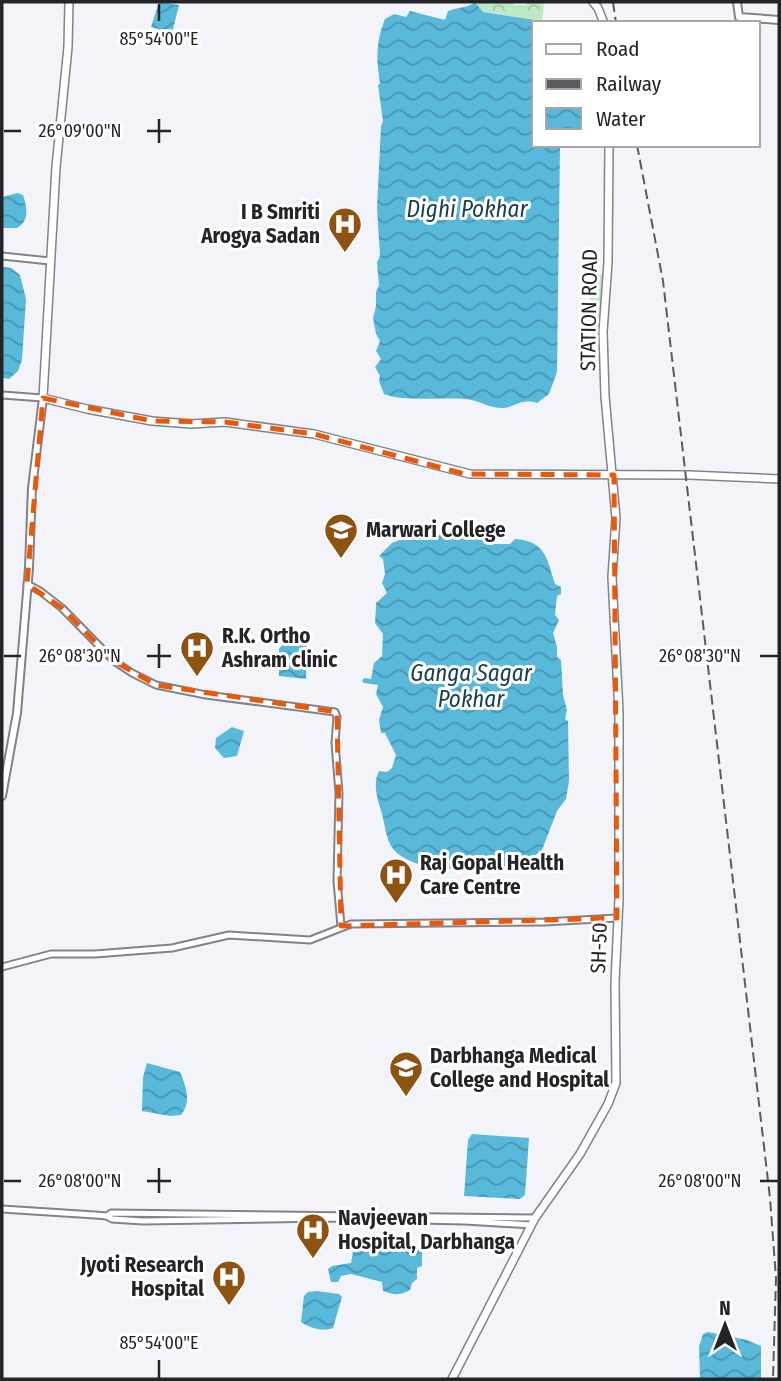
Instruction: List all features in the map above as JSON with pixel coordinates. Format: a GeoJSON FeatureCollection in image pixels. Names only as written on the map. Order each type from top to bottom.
{"type":"FeatureCollection","features":[{"type":"Feature","properties":{"kind":"main road"},"geometry":{"type":"LineString","coordinates":[[2,796],[17,713],[32,488],[43,398],[69,2]]}},
{"type":"Feature","properties":{"kind":"main road"},"geometry":{"type":"LineString","coordinates":[[593,2],[603,21]]}},
{"type":"Feature","properties":{"kind":"main road"},"geometry":{"type":"LineString","coordinates":[[737,2],[739,17],[779,20]]}},
{"type":"Feature","properties":{"kind":"main road","name":"STATION ROAD"},"geometry":{"type":"LineString","coordinates":[[609,147],[608,262],[603,332],[614,475]]}},
{"type":"Feature","properties":{"kind":"main road"},"geometry":{"type":"LineString","coordinates":[[43,398],[152,421],[191,424],[225,422],[314,434],[465,474],[691,475],[779,479]]}},
{"type":"Feature","properties":{"kind":"main road","name":"SH-50"},"geometry":{"type":"LineString","coordinates":[[452,1379],[533,1221],[580,1154],[615,1088],[619,712],[612,614],[616,518],[614,475]]}},
{"type":"Feature","properties":{"kind":"street"},"geometry":{"type":"LineString","coordinates":[[2,256],[50,261]]}},
{"type":"Feature","properties":{"kind":"street"},"geometry":{"type":"LineString","coordinates":[[2,395],[43,398]]}},
{"type":"Feature","properties":{"kind":"street"},"geometry":{"type":"LineString","coordinates":[[27,584],[62,608],[114,661],[156,685],[206,695],[335,712],[339,793],[337,881],[341,926]]}},
{"type":"Feature","properties":{"kind":"street"},"geometry":{"type":"LineString","coordinates":[[2,967],[51,954],[95,954],[172,948],[229,935],[310,940],[351,924],[544,922],[617,918]]}},
{"type":"Feature","properties":{"kind":"street"},"geometry":{"type":"LineString","coordinates":[[2,1209],[164,1218],[261,1213],[533,1221]]}},
{"type":"Feature","properties":{"kind":"highlighted area"},"geometry":{"type":"Polygon","coordinates":[[[43,398],[152,421],[225,422],[314,434],[465,474],[614,475],[617,918],[341,926],[337,712],[156,685],[114,661],[62,608],[27,584],[43,398]]]}},
{"type":"Feature","properties":{"kind":"green space"},"geometry":{"type":"Polygon","coordinates":[[[478,2],[514,2],[514,5],[526,5],[526,2],[544,2],[542,21],[483,12],[477,5],[478,2]]]}},
{"type":"Feature","properties":{"kind":"green space"},"geometry":{"type":"Polygon","coordinates":[[[591,274],[604,275],[600,328],[589,328],[591,274]]]}},
{"type":"Feature","properties":{"kind":"water"},"geometry":{"type":"Polygon","coordinates":[[[159,2],[179,5],[172,33],[151,27],[159,2]]]}},
{"type":"Feature","properties":{"kind":"water","name":"Dighi Pokhar"},"geometry":{"type":"Polygon","coordinates":[[[475,2],[483,12],[541,21],[532,21],[532,147],[560,147],[557,372],[549,394],[537,403],[522,402],[501,408],[469,399],[412,399],[384,394],[375,367],[381,359],[376,351],[380,341],[373,318],[379,285],[377,262],[380,256],[377,208],[383,121],[377,58],[380,35],[385,19],[394,14],[406,17],[410,11],[445,20],[448,11],[475,2]]]}},
{"type":"Feature","properties":{"kind":"water"},"geometry":{"type":"Polygon","coordinates":[[[18,193],[23,195],[26,205],[24,221],[17,228],[2,228],[2,197],[18,193]]]}},
{"type":"Feature","properties":{"kind":"water"},"geometry":{"type":"Polygon","coordinates":[[[4,267],[11,268],[20,275],[26,299],[22,360],[18,371],[9,379],[2,378],[4,267]]]}},
{"type":"Feature","properties":{"kind":"water","name":"Ganga Sagar Pokhar"},"geometry":{"type":"Polygon","coordinates":[[[457,533],[489,538],[491,544],[510,544],[515,539],[533,543],[544,553],[555,584],[561,587],[555,615],[559,620],[553,633],[557,657],[561,660],[563,695],[567,710],[565,719],[568,721],[569,781],[566,799],[557,811],[542,850],[519,868],[511,870],[449,869],[417,864],[404,858],[389,842],[376,792],[379,771],[387,772],[392,768],[396,755],[385,733],[381,733],[379,720],[383,707],[376,694],[378,685],[362,681],[364,678],[371,679],[374,663],[382,656],[383,634],[375,623],[376,603],[387,593],[382,583],[385,574],[383,559],[379,556],[392,543],[402,539],[457,533]]]}},
{"type":"Feature","properties":{"kind":"water"},"geometry":{"type":"Polygon","coordinates":[[[288,638],[307,641],[306,679],[279,676],[279,649],[288,638]]]}},
{"type":"Feature","properties":{"kind":"water"},"geometry":{"type":"Polygon","coordinates":[[[232,727],[244,731],[237,756],[224,758],[215,748],[216,738],[232,727]]]}},
{"type":"Feature","properties":{"kind":"water"},"geometry":{"type":"Polygon","coordinates":[[[147,1063],[180,1072],[187,1099],[181,1115],[170,1116],[142,1111],[143,1077],[147,1063]]]}},
{"type":"Feature","properties":{"kind":"water"},"geometry":{"type":"Polygon","coordinates":[[[472,1134],[529,1138],[525,1195],[520,1199],[464,1196],[468,1140],[472,1134]]]}},
{"type":"Feature","properties":{"kind":"water"},"geometry":{"type":"Polygon","coordinates":[[[354,1246],[422,1249],[422,1266],[417,1268],[417,1279],[410,1290],[400,1294],[390,1293],[383,1291],[382,1282],[351,1274],[341,1276],[338,1282],[331,1282],[328,1269],[351,1263],[354,1246]]]}},
{"type":"Feature","properties":{"kind":"water"},"geometry":{"type":"Polygon","coordinates":[[[308,1292],[339,1294],[342,1297],[333,1328],[316,1329],[301,1322],[304,1296],[308,1292]]]}},
{"type":"Feature","properties":{"kind":"water"},"geometry":{"type":"Polygon","coordinates":[[[708,1332],[747,1340],[761,1346],[761,1379],[700,1379],[699,1347],[703,1334],[708,1332]]]}},
{"type":"Feature","properties":{"kind":"railway"},"geometry":{"type":"LineString","coordinates":[[613,2],[616,21]]}},
{"type":"Feature","properties":{"kind":"railway"},"geometry":{"type":"LineString","coordinates":[[637,147],[663,281],[770,1198],[776,1278],[773,1379]]}},
{"type":"Feature","properties":{"kind":"place","name":"I B Smriti Arogya Sadan"},"geometry":{"type":"Point","coordinates":[345,254]}},
{"type":"Feature","properties":{"kind":"place","name":"Marwari College"},"geometry":{"type":"Point","coordinates":[341,560]}},
{"type":"Feature","properties":{"kind":"place","name":"R.K. Ortho Ashram clinic"},"geometry":{"type":"Point","coordinates":[197,678]}},
{"type":"Feature","properties":{"kind":"place","name":"Raj Gopal Health Care Centre"},"geometry":{"type":"Point","coordinates":[396,905]}},
{"type":"Feature","properties":{"kind":"place","name":"Darbhanga Medical College and Hospital"},"geometry":{"type":"Point","coordinates":[406,1098]}},
{"type":"Feature","properties":{"kind":"place","name":"Navjeevan Hospital, Darbhanga"},"geometry":{"type":"Point","coordinates":[313,1260]}},
{"type":"Feature","properties":{"kind":"place","name":"Jyoti Research Hospital"},"geometry":{"type":"Point","coordinates":[229,1307]}}]}
